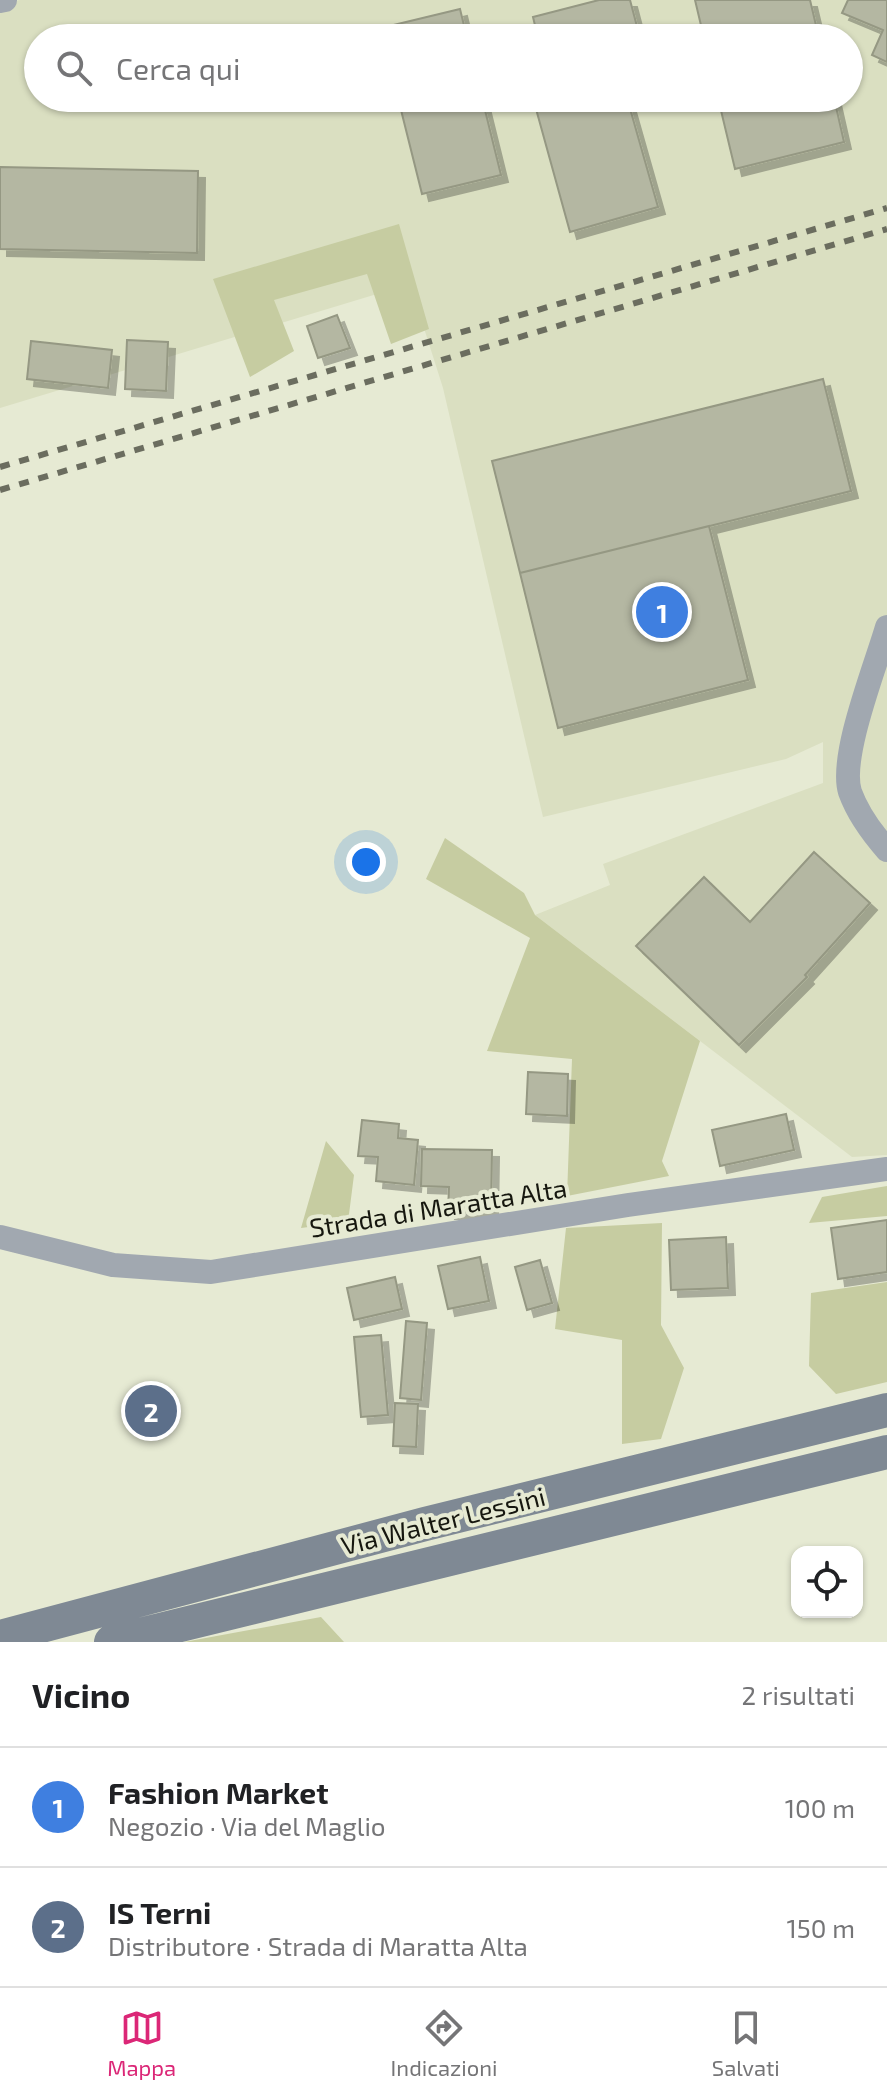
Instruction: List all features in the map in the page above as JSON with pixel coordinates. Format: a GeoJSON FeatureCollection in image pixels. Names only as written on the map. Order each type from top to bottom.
{"type":"FeatureCollection","features":[{"type":"Feature","properties":{"kind":"main road","name":"Via Walter Lessini"},"geometry":{"type":"LineString","coordinates":[[0,1637],[410,1528],[887,1410]]}},
{"type":"Feature","properties":{"kind":"main road","name":"Via Walter Lessini"},"geometry":{"type":"LineString","coordinates":[[111,1642],[887,1452]]}},
{"type":"Feature","properties":{"kind":"street"},"geometry":{"type":"LineString","coordinates":[[887,627],[850,752],[848,775],[850,792],[868,829],[887,850]]}},
{"type":"Feature","properties":{"kind":"street","name":"Strada di Maratta Alta"},"geometry":{"type":"LineString","coordinates":[[0,1237],[113,1265],[211,1272],[628,1205],[887,1169]]}},
{"type":"Feature","properties":{"kind":"shaded area"},"geometry":{"type":"Polygon","coordinates":[[[20,0],[887,0],[887,1155],[852,1157],[535,915],[610,885],[603,864],[823,783],[823,742],[786,759],[543,817],[443,388],[410,284],[0,408],[0,4],[20,0]]]}},
{"type":"Feature","properties":{"kind":"shaded area"},"geometry":{"type":"Polygon","coordinates":[[[399,224],[429,329],[391,344],[367,274],[274,300],[294,351],[250,377],[213,279],[399,224]]]}},
{"type":"Feature","properties":{"kind":"shaded area"},"geometry":{"type":"Polygon","coordinates":[[[445,838],[524,893],[535,915],[700,1041],[662,1161],[669,1176],[567,1196],[572,1059],[487,1051],[530,938],[426,879],[445,838]]]}},
{"type":"Feature","properties":{"kind":"shaded area"},"geometry":{"type":"Polygon","coordinates":[[[326,1141],[354,1175],[348,1222],[301,1228],[326,1141]]]}},
{"type":"Feature","properties":{"kind":"shaded area"},"geometry":{"type":"Polygon","coordinates":[[[887,1186],[887,1216],[809,1223],[822,1197],[887,1186]]]}},
{"type":"Feature","properties":{"kind":"shaded area"},"geometry":{"type":"Polygon","coordinates":[[[662,1223],[661,1325],[684,1368],[661,1439],[622,1444],[622,1340],[555,1329],[566,1228],[662,1223]]]}},
{"type":"Feature","properties":{"kind":"shaded area"},"geometry":{"type":"Polygon","coordinates":[[[887,1282],[887,1382],[836,1394],[809,1366],[811,1293],[887,1282]]]}},
{"type":"Feature","properties":{"kind":"shaded area"},"geometry":{"type":"Polygon","coordinates":[[[321,1617],[344,1642],[184,1642],[321,1617]]]}},
{"type":"Feature","properties":{"kind":"building"},"geometry":{"type":"Polygon","coordinates":[[[599,0],[630,0],[636,24],[535,24],[533,17],[599,0]]]}},
{"type":"Feature","properties":{"kind":"building"},"geometry":{"type":"Polygon","coordinates":[[[695,0],[810,0],[816,24],[701,24],[695,0]]]}},
{"type":"Feature","properties":{"kind":"building"},"geometry":{"type":"Polygon","coordinates":[[[848,0],[887,0],[887,62],[872,55],[883,30],[842,13],[848,0]]]}},
{"type":"Feature","properties":{"kind":"building"},"geometry":{"type":"Polygon","coordinates":[[[460,9],[464,24],[398,24],[460,9]]]}},
{"type":"Feature","properties":{"kind":"building"},"geometry":{"type":"Polygon","coordinates":[[[402,112],[485,112],[501,175],[422,194],[402,112]]]}},
{"type":"Feature","properties":{"kind":"building"},"geometry":{"type":"Polygon","coordinates":[[[537,112],[631,112],[658,207],[570,232],[537,112]]]}},
{"type":"Feature","properties":{"kind":"building"},"geometry":{"type":"Polygon","coordinates":[[[721,112],[837,112],[844,142],[735,169],[721,112]]]}},
{"type":"Feature","properties":{"kind":"building"},"geometry":{"type":"Polygon","coordinates":[[[0,167],[198,171],[197,253],[0,249],[0,167]]]}},
{"type":"Feature","properties":{"kind":"building"},"geometry":{"type":"Polygon","coordinates":[[[337,315],[350,348],[318,358],[307,326],[337,315]]]}},
{"type":"Feature","properties":{"kind":"building"},"geometry":{"type":"Polygon","coordinates":[[[127,340],[168,342],[166,391],[125,389],[127,340]]]}},
{"type":"Feature","properties":{"kind":"building"},"geometry":{"type":"Polygon","coordinates":[[[31,341],[112,350],[108,388],[27,379],[31,341]]]}},
{"type":"Feature","properties":{"kind":"building"},"geometry":{"type":"Polygon","coordinates":[[[823,379],[851,491],[520,573],[492,461],[823,379]]]}},
{"type":"Feature","properties":{"kind":"building"},"geometry":{"type":"Polygon","coordinates":[[[709,526],[748,680],[558,728],[520,573],[709,526]]]}},
{"type":"Feature","properties":{"kind":"building"},"geometry":{"type":"Polygon","coordinates":[[[814,852],[870,903],[805,975],[807,977],[739,1045],[636,946],[704,877],[750,922],[814,852]]]}},
{"type":"Feature","properties":{"kind":"building"},"geometry":{"type":"Polygon","coordinates":[[[528,1072],[568,1074],[567,1116],[526,1114],[528,1072]]]}},
{"type":"Feature","properties":{"kind":"building"},"geometry":{"type":"Polygon","coordinates":[[[786,1114],[794,1150],[720,1166],[712,1130],[786,1114]]]}},
{"type":"Feature","properties":{"kind":"building"},"geometry":{"type":"Polygon","coordinates":[[[362,1120],[399,1124],[398,1138],[418,1140],[414,1185],[376,1181],[378,1157],[358,1156],[362,1120]]]}},
{"type":"Feature","properties":{"kind":"building"},"geometry":{"type":"Polygon","coordinates":[[[422,1149],[492,1150],[491,1212],[448,1212],[449,1187],[421,1186],[422,1149]]]}},
{"type":"Feature","properties":{"kind":"building"},"geometry":{"type":"Polygon","coordinates":[[[887,1220],[887,1272],[838,1279],[831,1228],[887,1220]]]}},
{"type":"Feature","properties":{"kind":"building"},"geometry":{"type":"Polygon","coordinates":[[[726,1237],[728,1288],[671,1290],[669,1240],[726,1237]]]}},
{"type":"Feature","properties":{"kind":"building"},"geometry":{"type":"Polygon","coordinates":[[[480,1257],[489,1301],[448,1309],[438,1266],[480,1257]]]}},
{"type":"Feature","properties":{"kind":"building"},"geometry":{"type":"Polygon","coordinates":[[[540,1260],[552,1303],[527,1310],[515,1267],[540,1260]]]}},
{"type":"Feature","properties":{"kind":"building"},"geometry":{"type":"Polygon","coordinates":[[[395,1277],[402,1309],[354,1320],[347,1288],[395,1277]]]}},
{"type":"Feature","properties":{"kind":"building"},"geometry":{"type":"Polygon","coordinates":[[[406,1321],[427,1323],[421,1400],[400,1398],[406,1321]]]}},
{"type":"Feature","properties":{"kind":"building"},"geometry":{"type":"Polygon","coordinates":[[[381,1335],[388,1415],[361,1417],[354,1337],[381,1335]]]}},
{"type":"Feature","properties":{"kind":"building"},"geometry":{"type":"Polygon","coordinates":[[[395,1403],[418,1404],[416,1447],[393,1446],[395,1403]]]}},
{"type":"Feature","properties":{"kind":"railway"},"geometry":{"type":"LineString","coordinates":[[0,467],[887,208]]}},
{"type":"Feature","properties":{"kind":"railway"},"geometry":{"type":"LineString","coordinates":[[0,490],[887,229]]}},
{"type":"Feature","properties":{"kind":"place","name":"Fashion Market"},"geometry":{"type":"Point","coordinates":[662,612]}},
{"type":"Feature","properties":{"kind":"place","name":"IS Terni"},"geometry":{"type":"Point","coordinates":[151,1411]}}]}
